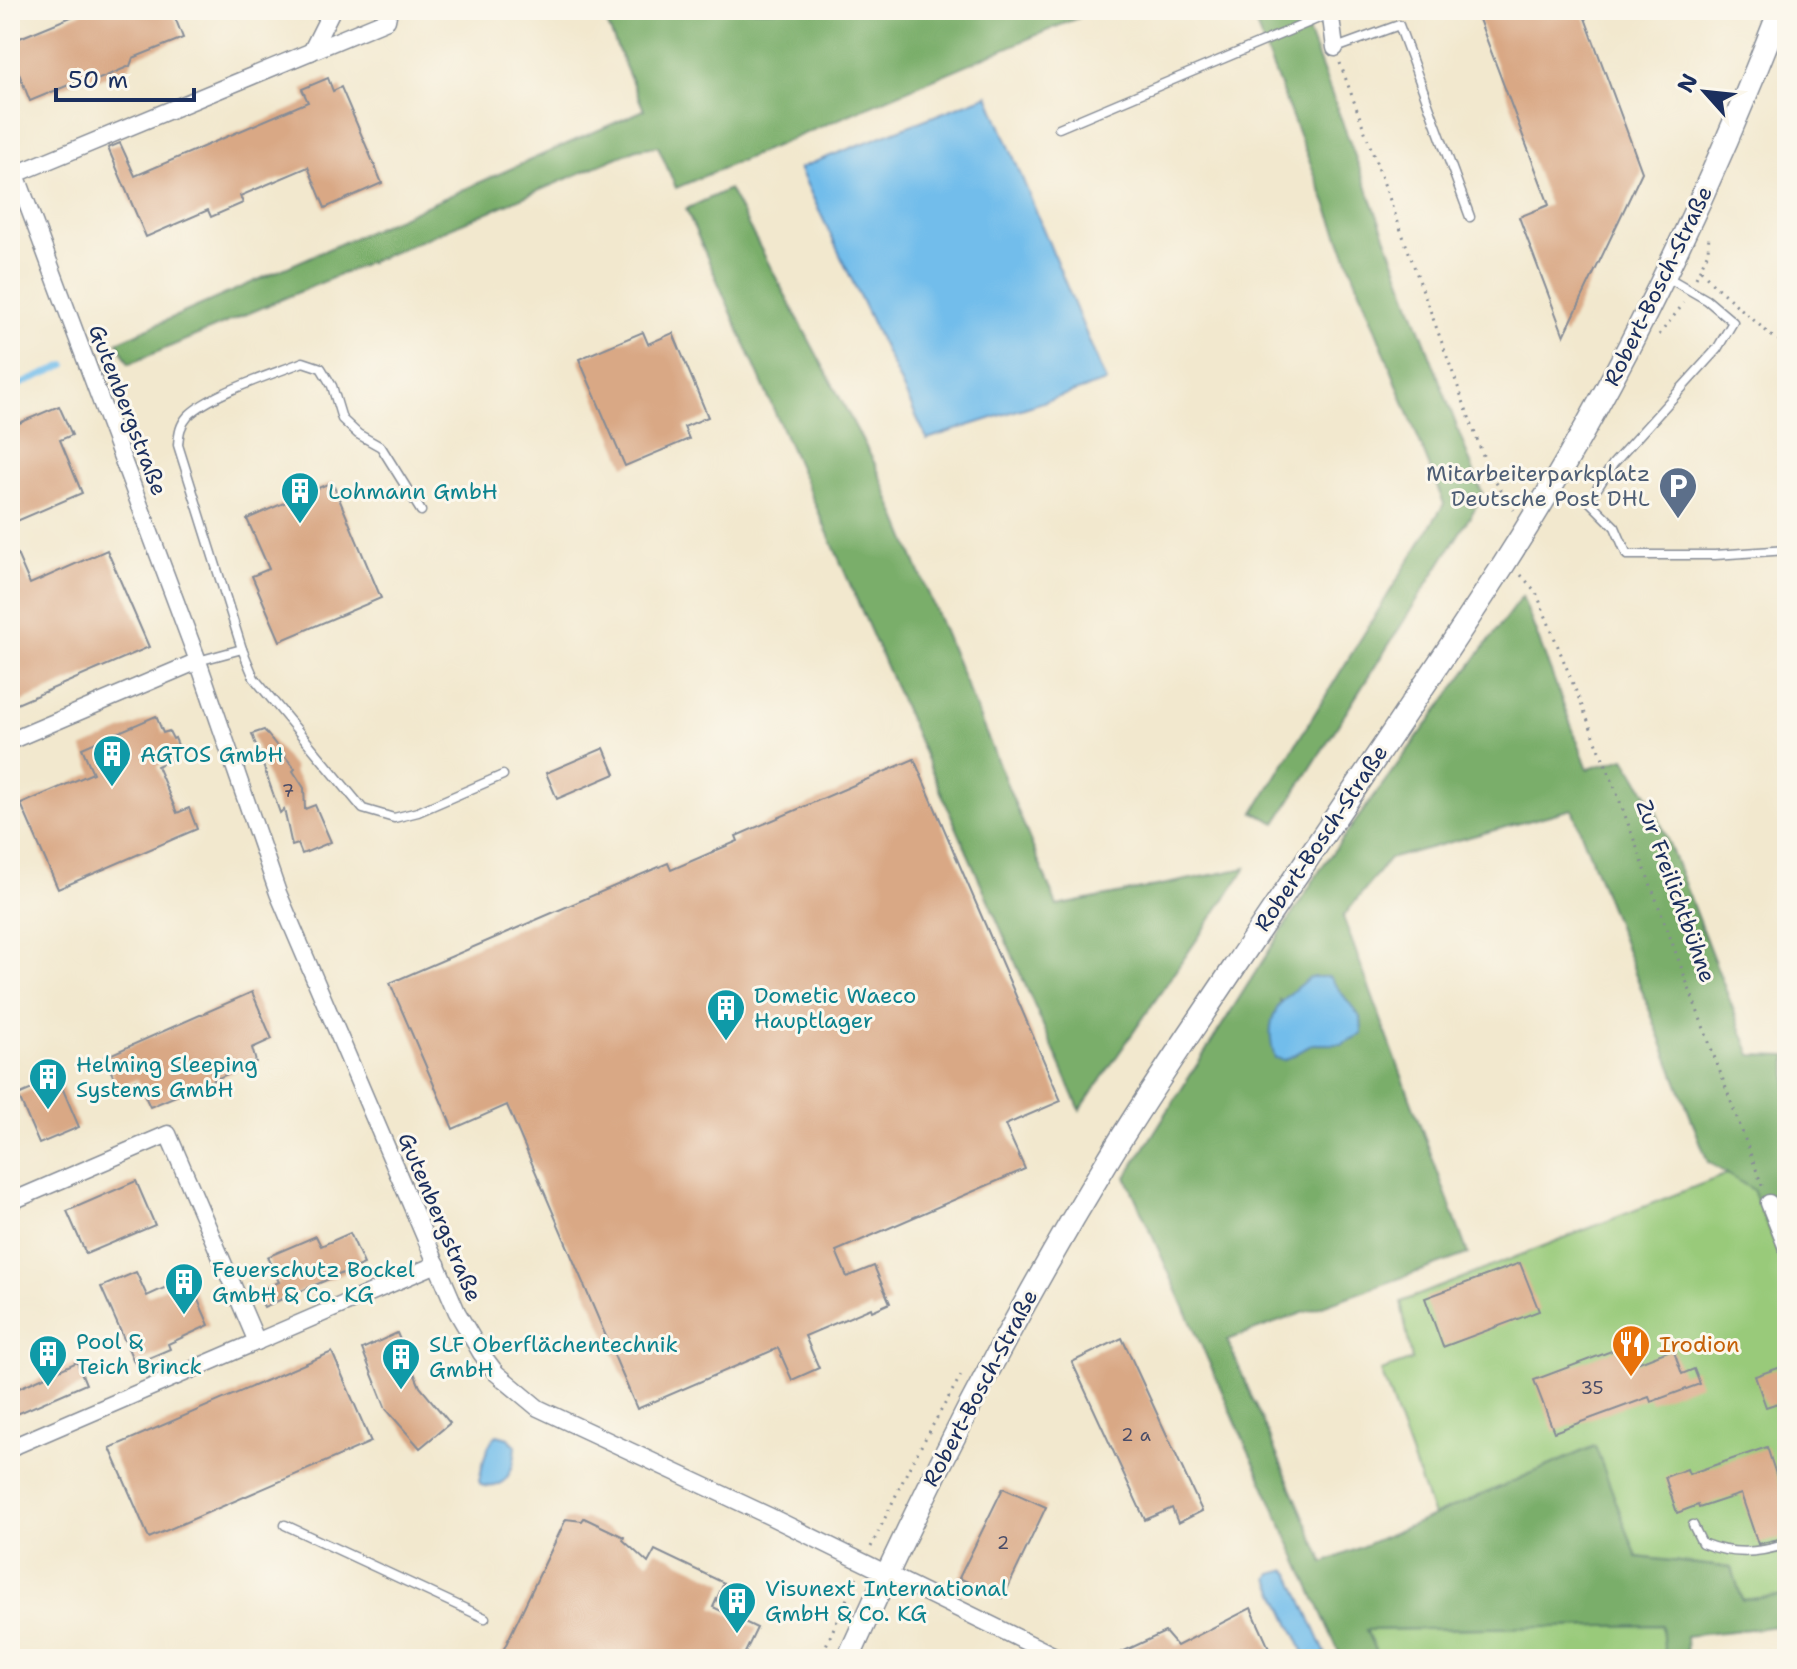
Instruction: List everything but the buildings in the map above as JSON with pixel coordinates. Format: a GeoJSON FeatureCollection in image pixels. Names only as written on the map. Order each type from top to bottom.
{"type":"FeatureCollection","features":[{"type":"Feature","properties":{"kind":"street"},"geometry":{"type":"LineString","coordinates":[[311,52],[332,10]]}},
{"type":"Feature","properties":{"kind":"street","name":"Gutenbergstraße"},"geometry":{"type":"LineString","coordinates":[[389,10],[387,20],[311,52],[13,167],[198,661],[294,933],[457,1312],[481,1353],[514,1390],[538,1408],[769,1516],[1061,1659]]}},
{"type":"Feature","properties":{"kind":"street","name":"Robert-Bosch-Straße"},"geometry":{"type":"LineString","coordinates":[[848,1659],[886,1574],[983,1378],[1109,1157],[1505,562],[1590,421],[1666,277],[1714,172],[1780,10]]}},
{"type":"Feature","properties":{"kind":"street"},"geometry":{"type":"LineString","coordinates":[[1330,12],[1335,48]]}},
{"type":"Feature","properties":{"kind":"street"},"geometry":{"type":"LineString","coordinates":[[10,741],[198,661]]}},
{"type":"Feature","properties":{"kind":"street"},"geometry":{"type":"LineString","coordinates":[[10,1202],[168,1134],[257,1342]]}},
{"type":"Feature","properties":{"kind":"street"},"geometry":{"type":"LineString","coordinates":[[1769,1203],[1787,1248]]}},
{"type":"Feature","properties":{"kind":"street"},"geometry":{"type":"LineString","coordinates":[[10,1448],[437,1264]]}},
{"type":"Feature","properties":{"kind":"lane"},"geometry":{"type":"LineString","coordinates":[[1059,128],[1330,12]]}},
{"type":"Feature","properties":{"kind":"lane"},"geometry":{"type":"LineString","coordinates":[[1335,48],[1399,25],[1470,217]]}},
{"type":"Feature","properties":{"kind":"lane"},"geometry":{"type":"LineString","coordinates":[[1666,277],[1707,300],[1733,322],[1717,349],[1613,464],[1589,501],[1615,527],[1627,555],[1715,555],[1787,550]]}},
{"type":"Feature","properties":{"kind":"lane"},"geometry":{"type":"LineString","coordinates":[[421,511],[381,447],[358,434],[342,419],[332,386],[321,368],[303,362],[205,402],[187,417],[179,430],[178,445],[242,649],[254,678],[363,809],[394,818],[418,812],[503,775]]}},
{"type":"Feature","properties":{"kind":"lane"},"geometry":{"type":"LineString","coordinates":[[198,661],[242,649]]}},
{"type":"Feature","properties":{"kind":"lane"},"geometry":{"type":"LineString","coordinates":[[285,1525],[485,1618]]}},
{"type":"Feature","properties":{"kind":"lane"},"geometry":{"type":"LineString","coordinates":[[1693,1525],[1702,1543],[1720,1550],[1749,1553],[1787,1544]]}},
{"type":"Feature","properties":{"kind":"path"},"geometry":{"type":"LineString","coordinates":[[1335,48],[1489,472],[1515,511]]}},
{"type":"Feature","properties":{"kind":"path"},"geometry":{"type":"LineString","coordinates":[[1701,270],[1774,338],[1787,344]]}},
{"type":"Feature","properties":{"kind":"path","name":"Zur Freilichtbühne"},"geometry":{"type":"LineString","coordinates":[[1505,562],[1536,592],[1613,783],[1769,1203]]}},
{"type":"Feature","properties":{"kind":"green space"},"geometry":{"type":"Polygon","coordinates":[[[601,10],[1096,10],[676,188],[658,146],[637,149],[129,364],[117,342],[644,110],[601,10]]]}},
{"type":"Feature","properties":{"kind":"green space"},"geometry":{"type":"Polygon","coordinates":[[[1250,10],[1300,10],[1483,496],[1276,823],[1254,812],[1444,504],[1250,10]]]}},
{"type":"Feature","properties":{"kind":"green space"},"geometry":{"type":"Polygon","coordinates":[[[729,189],[876,466],[1057,906],[1246,868],[1080,1110],[686,209],[729,189]]]}},
{"type":"Feature","properties":{"kind":"green space"},"geometry":{"type":"Polygon","coordinates":[[[1522,596],[1588,769],[1625,758],[1654,806],[1751,1055],[1787,1056],[1787,1277],[1753,1190],[1708,1162],[1572,809],[1389,859],[1343,917],[1468,1254],[1227,1340],[1324,1563],[1595,1446],[1637,1557],[1732,1568],[1742,1600],[1787,1595],[1787,1625],[1686,1636],[1687,1659],[1665,1659],[1662,1625],[1366,1630],[1379,1659],[1342,1659],[1126,1177],[1324,864],[1522,596]],[[1280,1000],[1285,1060],[1313,1044],[1342,1044],[1280,1000]]]}},
{"type":"Feature","properties":{"kind":"green space"},"geometry":{"type":"Polygon","coordinates":[[[1727,1174],[1753,1189],[1787,1277],[1787,1595],[1742,1600],[1732,1568],[1637,1557],[1594,1446],[1433,1516],[1381,1371],[1412,1360],[1401,1302],[1727,1174]]]}},
{"type":"Feature","properties":{"kind":"green space"},"geometry":{"type":"Polygon","coordinates":[[[1662,1625],[1665,1659],[1379,1659],[1366,1630],[1662,1625]]]}},
{"type":"Feature","properties":{"kind":"water"},"geometry":{"type":"Polygon","coordinates":[[[988,95],[1106,382],[927,439],[799,168],[988,95]]]}},
{"type":"Feature","properties":{"kind":"water"},"geometry":{"type":"Polygon","coordinates":[[[1310,977],[1329,977],[1361,1018],[1362,1034],[1342,1044],[1313,1044],[1285,1060],[1275,1058],[1270,1031],[1276,1011],[1289,994],[1310,977]]]}},
{"type":"Feature","properties":{"kind":"water"},"geometry":{"type":"Polygon","coordinates":[[[497,1435],[508,1438],[516,1446],[514,1462],[503,1481],[497,1485],[481,1485],[479,1481],[485,1456],[497,1435]]]}},
{"type":"Feature","properties":{"kind":"water"},"geometry":{"type":"Polygon","coordinates":[[[1286,1570],[1328,1659],[1307,1659],[1269,1578],[1286,1570]]]}},
{"type":"Feature","properties":{"kind":"waterway"},"geometry":{"type":"LineString","coordinates":[[10,389],[65,365]]}},
{"type":"Feature","properties":{"kind":"place","name":"Mitarbeiterparkplatz Deutsche Post DHL"},"geometry":{"type":"Point","coordinates":[1678,520]}},
{"type":"Feature","properties":{"kind":"place","name":"Lohmann GmbH"},"geometry":{"type":"Point","coordinates":[300,525]}},
{"type":"Feature","properties":{"kind":"place","name":"AGTOS GmbH"},"geometry":{"type":"Point","coordinates":[112,788]}},
{"type":"Feature","properties":{"kind":"place","name":"Dometic Waeco Hauptlager"},"geometry":{"type":"Point","coordinates":[726,1042]}},
{"type":"Feature","properties":{"kind":"place","name":"Helming Sleeping Systems GmbH"},"geometry":{"type":"Point","coordinates":[48,1111]}},
{"type":"Feature","properties":{"kind":"place","name":"Feuerschutz Bockel GmbH & Co. KG"},"geometry":{"type":"Point","coordinates":[184,1316]}},
{"type":"Feature","properties":{"kind":"place","name":"Irodion"},"geometry":{"type":"Point","coordinates":[1631,1378]}},
{"type":"Feature","properties":{"kind":"place","name":"Pool & Teich Brinck"},"geometry":{"type":"Point","coordinates":[48,1388]}},
{"type":"Feature","properties":{"kind":"place","name":"SLF Oberflächentechnik GmbH"},"geometry":{"type":"Point","coordinates":[401,1391]}},
{"type":"Feature","properties":{"kind":"place","name":"Visunext International GmbH & Co. KG"},"geometry":{"type":"Point","coordinates":[737,1635]}}]}
